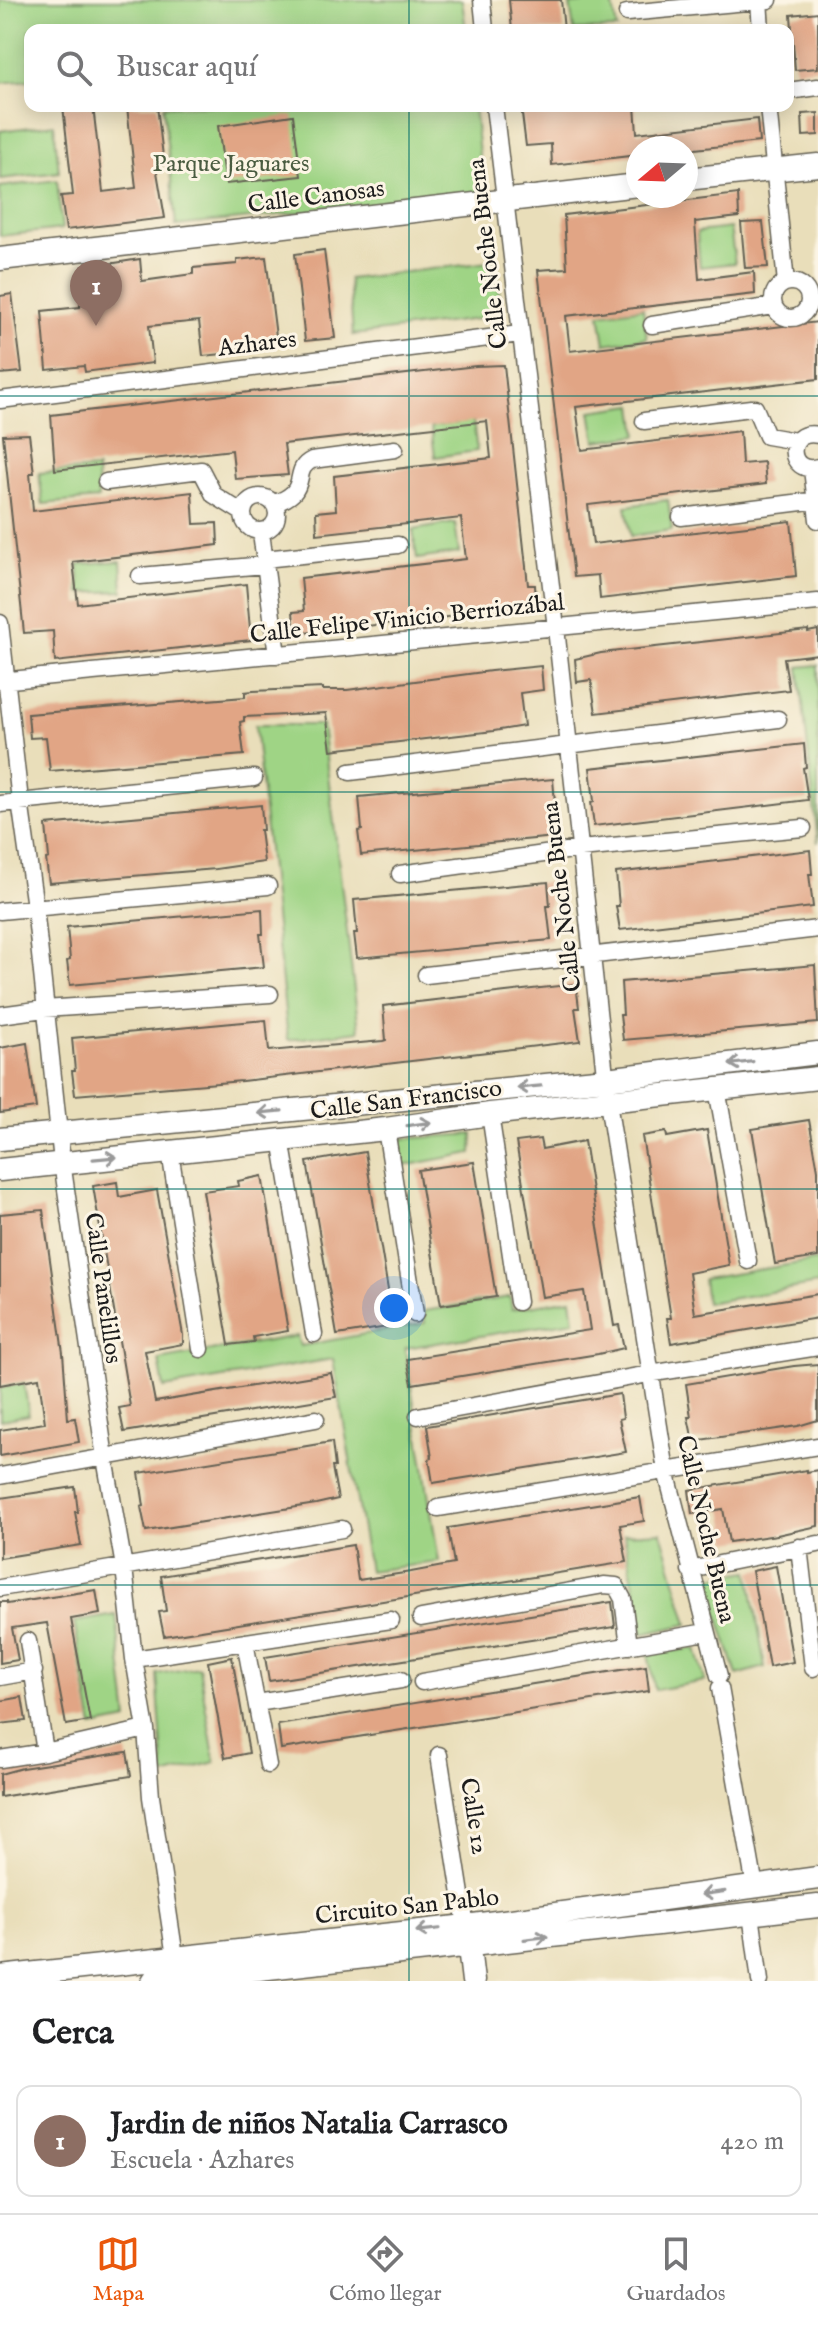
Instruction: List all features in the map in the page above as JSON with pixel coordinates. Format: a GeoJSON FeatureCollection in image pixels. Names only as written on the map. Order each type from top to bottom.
{"type":"FeatureCollection","features":[{"type":"Feature","properties":{"kind":"street"},"geometry":{"type":"LineString","coordinates":[[482,0],[484,24]]}},
{"type":"Feature","properties":{"kind":"street"},"geometry":{"type":"LineString","coordinates":[[627,13],[762,1],[761,24]]}},
{"type":"Feature","properties":{"kind":"street"},"geometry":{"type":"LineString","coordinates":[[794,90],[818,87]]}},
{"type":"Feature","properties":{"kind":"street","name":"Calle Noche Buena"},"geometry":{"type":"LineString","coordinates":[[495,112],[608,1102],[666,1471],[720,1682],[755,1887]]}},
{"type":"Feature","properties":{"kind":"street"},"geometry":{"type":"LineString","coordinates":[[769,112],[786,283]]}},
{"type":"Feature","properties":{"kind":"street"},"geometry":{"type":"LineString","coordinates":[[698,178],[818,165]]}},
{"type":"Feature","properties":{"kind":"street","name":"Calle Canosas"},"geometry":{"type":"LineString","coordinates":[[0,259],[626,186]]}},
{"type":"Feature","properties":{"kind":"street"},"geometry":{"type":"LineString","coordinates":[[786,283],[802,286],[813,301],[801,315],[794,318],[778,313],[774,306],[775,292],[786,283]]}},
{"type":"Feature","properties":{"kind":"street"},"geometry":{"type":"LineString","coordinates":[[652,325],[774,306]]}},
{"type":"Feature","properties":{"kind":"street","name":"Azhares"},"geometry":{"type":"LineString","coordinates":[[0,400],[520,334]]}},
{"type":"Feature","properties":{"kind":"street"},"geometry":{"type":"LineString","coordinates":[[644,421],[755,408],[767,436],[796,441]]}},
{"type":"Feature","properties":{"kind":"street"},"geometry":{"type":"LineString","coordinates":[[818,435],[807,433],[796,441],[793,450],[796,460],[803,467],[815,468],[818,520]]}},
{"type":"Feature","properties":{"kind":"street"},"geometry":{"type":"LineString","coordinates":[[275,503],[296,490],[302,468],[312,460],[395,449]]}},
{"type":"Feature","properties":{"kind":"street"},"geometry":{"type":"LineString","coordinates":[[106,482],[201,470],[214,495],[243,513]]}},
{"type":"Feature","properties":{"kind":"street"},"geometry":{"type":"LineString","coordinates":[[256,497],[275,503],[277,522],[270,529],[261,532],[245,522],[243,513],[249,500],[256,497]]}},
{"type":"Feature","properties":{"kind":"street"},"geometry":{"type":"LineString","coordinates":[[681,517],[817,500]]}},
{"type":"Feature","properties":{"kind":"street"},"geometry":{"type":"LineString","coordinates":[[261,532],[277,655]]}},
{"type":"Feature","properties":{"kind":"street"},"geometry":{"type":"LineString","coordinates":[[140,576],[398,545]]}},
{"type":"Feature","properties":{"kind":"street","name":"Calle Felipe Vinicio Berriozábal"},"geometry":{"type":"LineString","coordinates":[[3,681],[818,602]]}},
{"type":"Feature","properties":{"kind":"street","name":"Calle Panelillos"},"geometry":{"type":"LineString","coordinates":[[0,623],[3,681],[35,907],[62,1162],[124,1567],[134,1659],[146,1729],[151,1797],[181,1972]]}},
{"type":"Feature","properties":{"kind":"street"},"geometry":{"type":"LineString","coordinates":[[350,772],[778,719]]}},
{"type":"Feature","properties":{"kind":"street"},"geometry":{"type":"LineString","coordinates":[[0,804],[254,778]]}},
{"type":"Feature","properties":{"kind":"street"},"geometry":{"type":"LineString","coordinates":[[400,874],[580,849],[803,828]]}},
{"type":"Feature","properties":{"kind":"street"},"geometry":{"type":"LineString","coordinates":[[0,911],[268,886]]}},
{"type":"Feature","properties":{"kind":"street"},"geometry":{"type":"LineString","coordinates":[[426,975],[818,929]]}},
{"type":"Feature","properties":{"kind":"street"},"geometry":{"type":"LineString","coordinates":[[0,1015],[44,1009],[270,994]]}},
{"type":"Feature","properties":{"kind":"street","name":"Calle San Francisco"},"geometry":{"type":"LineString","coordinates":[[0,1139],[606,1079],[818,1053]]}},
{"type":"Feature","properties":{"kind":"street","name":"Calle San Francisco"},"geometry":{"type":"LineString","coordinates":[[0,1170],[818,1078]]}},
{"type":"Feature","properties":{"kind":"street"},"geometry":{"type":"LineString","coordinates":[[717,1089],[748,1261]]}},
{"type":"Feature","properties":{"kind":"street"},"geometry":{"type":"LineString","coordinates":[[490,1114],[518,1302]]}},
{"type":"Feature","properties":{"kind":"street"},"geometry":{"type":"LineString","coordinates":[[386,1129],[415,1314]]}},
{"type":"Feature","properties":{"kind":"street"},"geometry":{"type":"LineString","coordinates":[[281,1139],[314,1334]]}},
{"type":"Feature","properties":{"kind":"street"},"geometry":{"type":"LineString","coordinates":[[170,1152],[201,1349]]}},
{"type":"Feature","properties":{"kind":"street"},"geometry":{"type":"LineString","coordinates":[[418,1416],[818,1347]]}},
{"type":"Feature","properties":{"kind":"street"},"geometry":{"type":"LineString","coordinates":[[0,1476],[316,1419]]}},
{"type":"Feature","properties":{"kind":"street"},"geometry":{"type":"LineString","coordinates":[[438,1508],[818,1446]]}},
{"type":"Feature","properties":{"kind":"street"},"geometry":{"type":"LineString","coordinates":[[0,1588],[342,1529]]}},
{"type":"Feature","properties":{"kind":"street"},"geometry":{"type":"LineString","coordinates":[[690,1570],[818,1544]]}},
{"type":"Feature","properties":{"kind":"street"},"geometry":{"type":"LineString","coordinates":[[799,1547],[812,1611],[813,1668]]}},
{"type":"Feature","properties":{"kind":"street"},"geometry":{"type":"LineString","coordinates":[[421,1618],[604,1585],[616,1586],[623,1599],[629,1646]]}},
{"type":"Feature","properties":{"kind":"street"},"geometry":{"type":"LineString","coordinates":[[134,1659],[391,1620]]}},
{"type":"Feature","properties":{"kind":"street"},"geometry":{"type":"LineString","coordinates":[[422,1682],[706,1632]]}},
{"type":"Feature","properties":{"kind":"street"},"geometry":{"type":"LineString","coordinates":[[28,1641],[45,1752]]}},
{"type":"Feature","properties":{"kind":"street"},"geometry":{"type":"LineString","coordinates":[[245,1642],[268,1765]]}},
{"type":"Feature","properties":{"kind":"street"},"geometry":{"type":"LineString","coordinates":[[0,1677],[34,1671]]}},
{"type":"Feature","properties":{"kind":"street"},"geometry":{"type":"LineString","coordinates":[[257,1703],[401,1680]]}},
{"type":"Feature","properties":{"kind":"street"},"geometry":{"type":"LineString","coordinates":[[0,1759],[146,1729]]}},
{"type":"Feature","properties":{"kind":"street","name":"Calle 12"},"geometry":{"type":"LineString","coordinates":[[439,1755],[473,1981]]}},
{"type":"Feature","properties":{"kind":"street","name":"Circuito San Pablo"},"geometry":{"type":"LineString","coordinates":[[0,1977],[181,1972],[468,1936],[818,1878]]}},
{"type":"Feature","properties":{"kind":"street","name":"Circuito San Pablo"},"geometry":{"type":"LineString","coordinates":[[468,1936],[818,1906]]}},
{"type":"Feature","properties":{"kind":"street"},"geometry":{"type":"LineString","coordinates":[[751,1914],[760,1981]]}},
{"type":"Feature","properties":{"kind":"street","name":"Circuito San Pablo"},"geometry":{"type":"LineString","coordinates":[[153,1981],[181,1972]]}},
{"type":"Feature","properties":{"kind":"green space"},"geometry":{"type":"Polygon","coordinates":[[[0,0],[462,0],[465,24],[24,24],[24,81],[0,83],[0,0]]]}},
{"type":"Feature","properties":{"kind":"green space"},"geometry":{"type":"Polygon","coordinates":[[[612,0],[616,24],[573,24],[570,5],[612,0]]]}},
{"type":"Feature","properties":{"kind":"green space","name":"Parque Jaguares"},"geometry":{"type":"Polygon","coordinates":[[[164,112],[475,112],[483,193],[176,226],[164,112]]]}},
{"type":"Feature","properties":{"kind":"green space"},"geometry":{"type":"Polygon","coordinates":[[[54,124],[59,172],[0,179],[0,131],[54,124]]]}},
{"type":"Feature","properties":{"kind":"green space"},"geometry":{"type":"Polygon","coordinates":[[[57,180],[62,229],[0,236],[0,187],[57,180]]]}},
{"type":"Feature","properties":{"kind":"green space"},"geometry":{"type":"Polygon","coordinates":[[[730,228],[735,263],[700,267],[697,232],[730,228]]]}},
{"type":"Feature","properties":{"kind":"green space"},"geometry":{"type":"Polygon","coordinates":[[[497,261],[501,316],[353,335],[349,279],[497,261]]]}},
{"type":"Feature","properties":{"kind":"green space"},"geometry":{"type":"Polygon","coordinates":[[[643,308],[647,338],[605,344],[600,314],[643,308]]]}},
{"type":"Feature","properties":{"kind":"green space"},"geometry":{"type":"Polygon","coordinates":[[[634,405],[638,435],[596,441],[591,411],[634,405]]]}},
{"type":"Feature","properties":{"kind":"green space"},"geometry":{"type":"Polygon","coordinates":[[[473,421],[477,451],[435,457],[431,427],[473,421]]]}},
{"type":"Feature","properties":{"kind":"green space"},"geometry":{"type":"Polygon","coordinates":[[[97,469],[98,499],[43,504],[39,473],[97,469]]]}},
{"type":"Feature","properties":{"kind":"green space"},"geometry":{"type":"Polygon","coordinates":[[[668,500],[672,530],[631,536],[626,506],[668,500]]]}},
{"type":"Feature","properties":{"kind":"green space"},"geometry":{"type":"Polygon","coordinates":[[[455,523],[459,553],[417,559],[413,530],[455,523]]]}},
{"type":"Feature","properties":{"kind":"green space"},"geometry":{"type":"Polygon","coordinates":[[[121,561],[123,591],[80,593],[78,564],[121,561]]]}},
{"type":"Feature","properties":{"kind":"green space"},"geometry":{"type":"Polygon","coordinates":[[[818,665],[818,843],[799,667],[818,665]]]}},
{"type":"Feature","properties":{"kind":"green space"},"geometry":{"type":"Polygon","coordinates":[[[255,725],[322,725],[359,1031],[288,1040],[255,725]]]}},
{"type":"Feature","properties":{"kind":"green space"},"geometry":{"type":"Polygon","coordinates":[[[473,1134],[472,1153],[403,1166],[399,1139],[473,1134]]]}},
{"type":"Feature","properties":{"kind":"green space"},"geometry":{"type":"Polygon","coordinates":[[[818,1260],[818,1284],[706,1303],[703,1279],[818,1260]]]}},
{"type":"Feature","properties":{"kind":"green space"},"geometry":{"type":"Polygon","coordinates":[[[510,1297],[512,1309],[571,1299],[574,1321],[405,1348],[439,1562],[369,1571],[333,1359],[164,1388],[159,1360],[297,1336],[300,1346],[425,1323],[424,1311],[510,1297]]]}},
{"type":"Feature","properties":{"kind":"green space"},"geometry":{"type":"Polygon","coordinates":[[[24,1383],[29,1415],[0,1420],[0,1388],[24,1383]]]}},
{"type":"Feature","properties":{"kind":"green space"},"geometry":{"type":"Polygon","coordinates":[[[661,1532],[688,1624],[643,1634],[624,1534],[661,1532]]]}},
{"type":"Feature","properties":{"kind":"green space"},"geometry":{"type":"Polygon","coordinates":[[[749,1571],[765,1667],[737,1675],[706,1578],[749,1571]]]}},
{"type":"Feature","properties":{"kind":"green space"},"geometry":{"type":"Polygon","coordinates":[[[116,1615],[128,1720],[93,1727],[74,1622],[116,1615]]]}},
{"type":"Feature","properties":{"kind":"green space"},"geometry":{"type":"Polygon","coordinates":[[[696,1648],[705,1681],[655,1690],[648,1654],[696,1648]]]}},
{"type":"Feature","properties":{"kind":"green space"},"geometry":{"type":"Polygon","coordinates":[[[199,1667],[215,1762],[164,1776],[157,1674],[199,1667]]]}},
{"type":"Feature","properties":{"kind":"building"},"geometry":{"type":"Polygon","coordinates":[[[509,0],[561,0],[563,24],[511,24],[509,0]]]}},
{"type":"Feature","properties":{"kind":"building"},"geometry":{"type":"Polygon","coordinates":[[[818,12],[818,68],[795,70],[791,15],[818,12]]]}},
{"type":"Feature","properties":{"kind":"building"},"geometry":{"type":"Polygon","coordinates":[[[64,112],[94,112],[103,192],[136,188],[128,112],[158,112],[164,165],[156,166],[165,218],[66,230],[61,196],[73,195],[64,112]]]}},
{"type":"Feature","properties":{"kind":"building"},"geometry":{"type":"Polygon","coordinates":[[[522,112],[635,112],[637,133],[757,119],[759,142],[698,149],[698,136],[626,136],[626,156],[552,165],[551,144],[526,146],[522,112]]]}},
{"type":"Feature","properties":{"kind":"building"},"geometry":{"type":"Polygon","coordinates":[[[818,113],[818,135],[803,136],[802,114],[818,113]]]}},
{"type":"Feature","properties":{"kind":"building"},"geometry":{"type":"Polygon","coordinates":[[[293,115],[301,176],[226,184],[218,126],[293,115]]]}},
{"type":"Feature","properties":{"kind":"building"},"geometry":{"type":"Polygon","coordinates":[[[738,194],[739,217],[695,222],[699,279],[754,272],[755,294],[566,316],[570,351],[818,322],[818,379],[576,407],[582,450],[740,431],[742,464],[764,462],[766,484],[588,505],[593,544],[791,521],[796,576],[600,599],[598,575],[574,577],[538,270],[567,268],[564,215],[626,208],[698,208],[698,199],[738,194]]]}},
{"type":"Feature","properties":{"kind":"building"},"geometry":{"type":"Polygon","coordinates":[[[763,222],[768,267],[745,268],[741,223],[763,222]]]}},
{"type":"Feature","properties":{"kind":"building"},"geometry":{"type":"Polygon","coordinates":[[[324,250],[335,338],[305,341],[295,254],[324,250]]]}},
{"type":"Feature","properties":{"kind":"building"},"geometry":{"type":"Polygon","coordinates":[[[266,257],[277,344],[203,356],[199,321],[149,326],[153,363],[85,372],[84,366],[47,370],[42,311],[85,304],[83,268],[140,259],[142,281],[193,274],[193,268],[237,264],[237,260],[266,257]]]}},
{"type":"Feature","properties":{"kind":"building"},"geometry":{"type":"Polygon","coordinates":[[[12,294],[22,372],[0,374],[0,296],[12,294]]]}},
{"type":"Feature","properties":{"kind":"building"},"geometry":{"type":"Polygon","coordinates":[[[504,365],[528,585],[535,585],[536,607],[295,634],[293,612],[304,611],[301,578],[466,559],[461,518],[317,534],[316,512],[336,510],[334,476],[491,458],[487,421],[284,444],[288,475],[235,479],[232,450],[55,470],[51,415],[504,365]]]}},
{"type":"Feature","properties":{"kind":"building"},"geometry":{"type":"Polygon","coordinates":[[[29,434],[34,473],[30,473],[33,511],[192,492],[194,524],[217,523],[218,545],[73,562],[78,604],[246,584],[251,640],[55,662],[53,631],[24,633],[3,435],[29,434]]]}},
{"type":"Feature","properties":{"kind":"building"},"geometry":{"type":"Polygon","coordinates":[[[818,630],[818,654],[784,658],[789,690],[596,713],[591,680],[577,682],[575,659],[601,653],[818,630]]]}},
{"type":"Feature","properties":{"kind":"building"},"geometry":{"type":"Polygon","coordinates":[[[541,666],[543,690],[520,693],[524,726],[494,731],[331,750],[326,713],[244,717],[244,721],[240,722],[244,755],[50,771],[46,737],[30,738],[28,714],[245,697],[245,692],[253,691],[347,690],[541,666]]]}},
{"type":"Feature","properties":{"kind":"building"},"geometry":{"type":"Polygon","coordinates":[[[804,744],[806,767],[803,768],[808,800],[594,826],[590,768],[804,744]]]}},
{"type":"Feature","properties":{"kind":"building"},"geometry":{"type":"Polygon","coordinates":[[[553,779],[555,803],[551,804],[555,837],[361,855],[359,797],[553,779]]]}},
{"type":"Feature","properties":{"kind":"building"},"geometry":{"type":"Polygon","coordinates":[[[261,805],[264,862],[49,883],[46,825],[261,805]]]}},
{"type":"Feature","properties":{"kind":"building"},"geometry":{"type":"Polygon","coordinates":[[[810,850],[813,907],[620,930],[616,873],[810,850]]]}},
{"type":"Feature","properties":{"kind":"building"},"geometry":{"type":"Polygon","coordinates":[[[548,882],[551,940],[357,958],[354,900],[548,882]]]}},
{"type":"Feature","properties":{"kind":"building"},"geometry":{"type":"Polygon","coordinates":[[[262,909],[263,934],[260,934],[264,967],[70,985],[67,927],[262,909]]]}},
{"type":"Feature","properties":{"kind":"building"},"geometry":{"type":"Polygon","coordinates":[[[815,965],[818,1023],[623,1040],[621,982],[815,965]]]}},
{"type":"Feature","properties":{"kind":"building"},"geometry":{"type":"Polygon","coordinates":[[[576,984],[579,1008],[575,1008],[580,1041],[242,1081],[75,1095],[72,1038],[266,1020],[269,1051],[383,1041],[386,1040],[383,1006],[576,984]]]}},
{"type":"Feature","properties":{"kind":"building"},"geometry":{"type":"Polygon","coordinates":[[[27,1043],[36,1108],[0,1113],[0,1048],[27,1043]]]}},
{"type":"Feature","properties":{"kind":"building"},"geometry":{"type":"Polygon","coordinates":[[[809,1120],[818,1170],[818,1257],[775,1264],[752,1129],[809,1120]]]}},
{"type":"Feature","properties":{"kind":"building"},"geometry":{"type":"Polygon","coordinates":[[[707,1130],[729,1265],[689,1273],[695,1314],[818,1294],[818,1318],[671,1343],[667,1318],[671,1318],[642,1136],[666,1132],[667,1137],[707,1130]]]}},
{"type":"Feature","properties":{"kind":"building"},"geometry":{"type":"Polygon","coordinates":[[[540,1139],[542,1149],[584,1141],[614,1326],[619,1325],[624,1348],[412,1384],[407,1359],[590,1330],[584,1291],[542,1297],[516,1142],[540,1139]]]}},
{"type":"Feature","properties":{"kind":"building"},"geometry":{"type":"Polygon","coordinates":[[[365,1152],[394,1326],[337,1335],[307,1162],[365,1152]]]}},
{"type":"Feature","properties":{"kind":"building"},"geometry":{"type":"Polygon","coordinates":[[[474,1162],[496,1297],[441,1305],[418,1170],[474,1162]]]}},
{"type":"Feature","properties":{"kind":"building"},"geometry":{"type":"Polygon","coordinates":[[[262,1176],[288,1331],[253,1337],[254,1342],[229,1345],[203,1191],[239,1186],[238,1181],[262,1176]]]}},
{"type":"Feature","properties":{"kind":"building"},"geometry":{"type":"Polygon","coordinates":[[[117,1182],[119,1197],[157,1190],[183,1335],[183,1344],[145,1351],[155,1402],[331,1373],[336,1397],[124,1432],[119,1408],[130,1406],[93,1186],[117,1182]]]}},
{"type":"Feature","properties":{"kind":"building"},"geometry":{"type":"Polygon","coordinates":[[[43,1210],[63,1353],[68,1419],[75,1418],[79,1442],[0,1456],[0,1430],[45,1423],[39,1378],[0,1385],[0,1214],[43,1210]]]}},
{"type":"Feature","properties":{"kind":"building"},"geometry":{"type":"Polygon","coordinates":[[[818,1364],[818,1420],[798,1426],[693,1441],[686,1384],[818,1364]]]}},
{"type":"Feature","properties":{"kind":"building"},"geometry":{"type":"Polygon","coordinates":[[[620,1394],[623,1418],[619,1419],[626,1452],[433,1483],[427,1426],[620,1394]]]}},
{"type":"Feature","properties":{"kind":"building"},"geometry":{"type":"Polygon","coordinates":[[[332,1442],[335,1467],[332,1467],[338,1499],[146,1531],[139,1473],[332,1442]]]}},
{"type":"Feature","properties":{"kind":"building"},"geometry":{"type":"Polygon","coordinates":[[[818,1470],[818,1526],[729,1542],[723,1509],[692,1514],[689,1490],[818,1470]]]}},
{"type":"Feature","properties":{"kind":"building"},"geometry":{"type":"Polygon","coordinates":[[[75,1487],[78,1512],[75,1512],[81,1545],[0,1558],[0,1498],[75,1487]]]}},
{"type":"Feature","properties":{"kind":"building"},"geometry":{"type":"Polygon","coordinates":[[[640,1497],[644,1521],[620,1525],[627,1562],[164,1636],[159,1612],[166,1611],[161,1576],[353,1545],[358,1580],[411,1572],[454,1564],[448,1528],[640,1497]]]}},
{"type":"Feature","properties":{"kind":"building"},"geometry":{"type":"Polygon","coordinates":[[[776,1566],[793,1662],[769,1667],[752,1571],[776,1566]]]}},
{"type":"Feature","properties":{"kind":"building"},"geometry":{"type":"Polygon","coordinates":[[[96,1590],[100,1614],[71,1619],[90,1721],[66,1725],[47,1623],[12,1628],[18,1660],[0,1663],[0,1602],[7,1604],[96,1590]]]}},
{"type":"Feature","properties":{"kind":"building"},"geometry":{"type":"Polygon","coordinates":[[[612,1602],[615,1627],[269,1681],[265,1657],[612,1602]]]}},
{"type":"Feature","properties":{"kind":"building"},"geometry":{"type":"Polygon","coordinates":[[[232,1657],[249,1753],[225,1758],[208,1662],[232,1657]]]}},
{"type":"Feature","properties":{"kind":"building"},"geometry":{"type":"Polygon","coordinates":[[[646,1666],[649,1691],[281,1749],[278,1725],[646,1666]]]}},
{"type":"Feature","properties":{"kind":"building"},"geometry":{"type":"Polygon","coordinates":[[[22,1697],[26,1721],[0,1724],[0,1701],[22,1697]]]}},
{"type":"Feature","properties":{"kind":"building"},"geometry":{"type":"Polygon","coordinates":[[[127,1752],[131,1776],[0,1797],[0,1774],[127,1752]]]}},
{"type":"Feature","properties":{"kind":"place","name":"Jardin de niños Natalia Carrasco"},"geometry":{"type":"Point","coordinates":[96,326]}}]}
